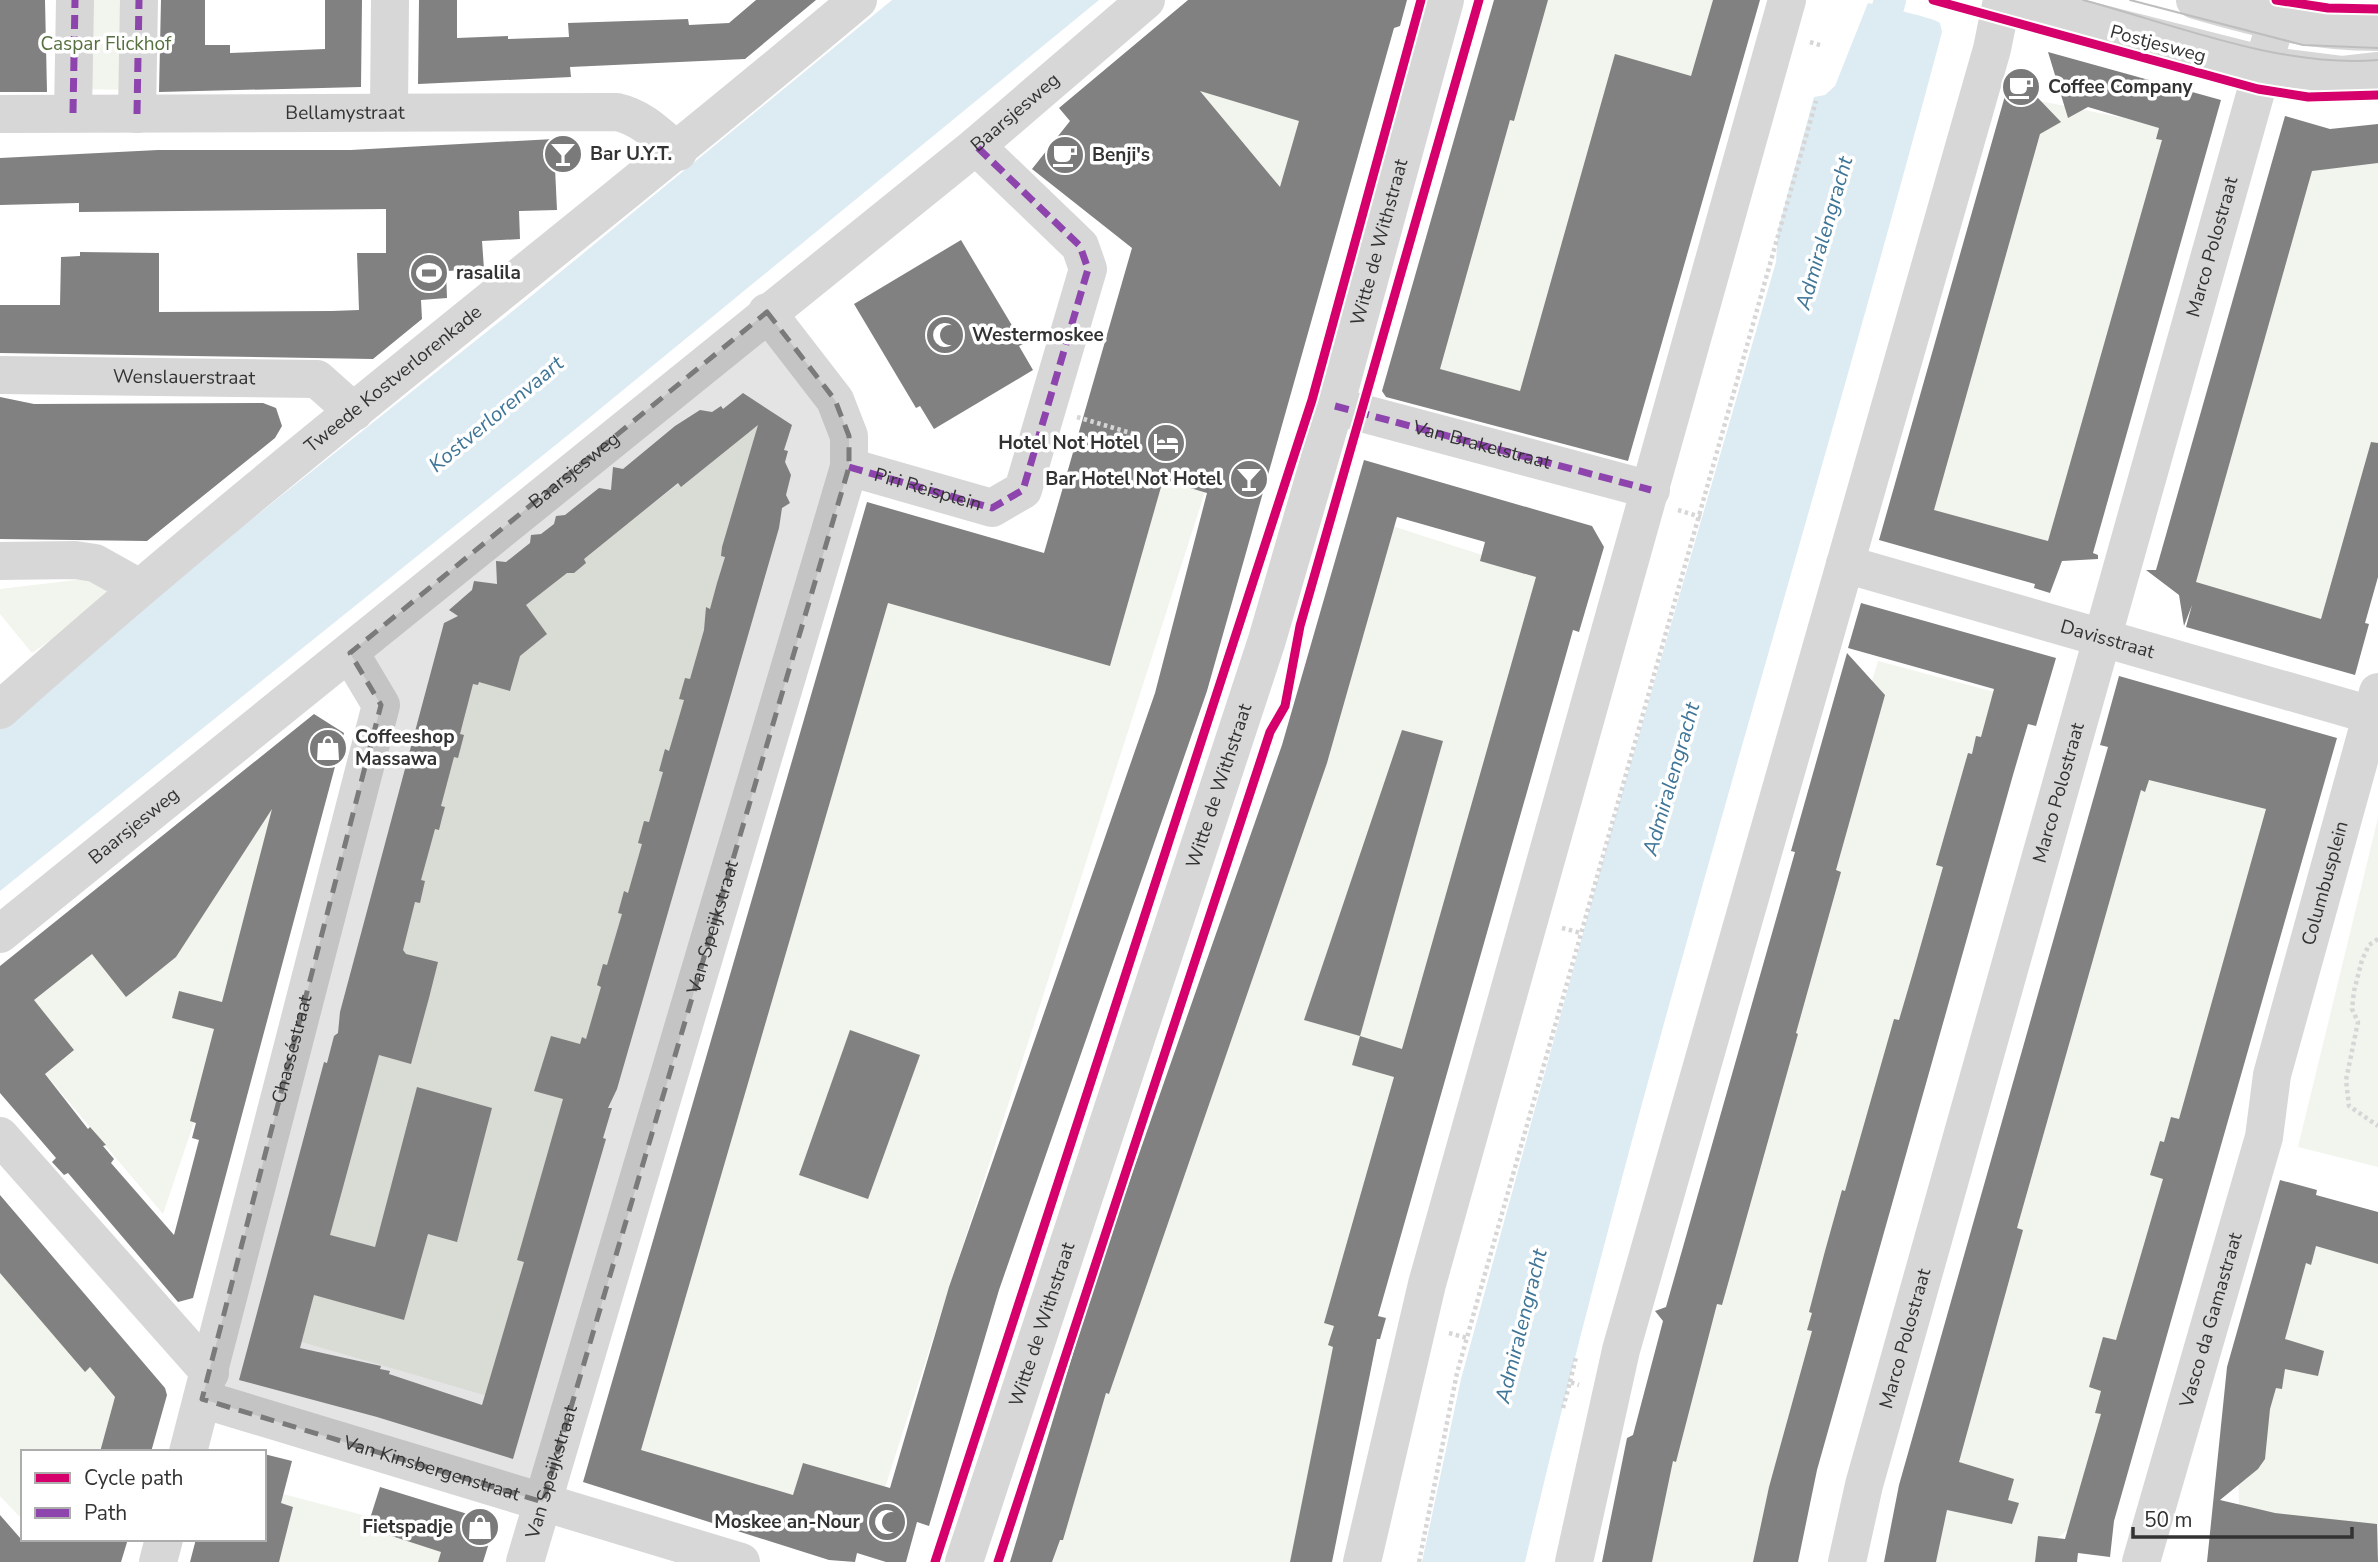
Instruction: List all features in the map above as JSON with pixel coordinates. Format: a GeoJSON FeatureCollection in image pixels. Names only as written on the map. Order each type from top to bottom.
{"type":"FeatureCollection","features":[{"type":"Feature","properties":{"kind":"street"},"geometry":{"type":"LineString","coordinates":[[73,113],[75,0]]}},
{"type":"Feature","properties":{"kind":"street"},"geometry":{"type":"LineString","coordinates":[[137,114],[139,0]]}},
{"type":"Feature","properties":{"kind":"street"},"geometry":{"type":"LineString","coordinates":[[389,111],[390,0]]}},
{"type":"Feature","properties":{"kind":"street","name":"Tweede Kostverlorenkade"},"geometry":{"type":"LineString","coordinates":[[0,710],[138,587],[678,152],[858,0]]}},
{"type":"Feature","properties":{"kind":"street","name":"Baarsjesweg"},"geometry":{"type":"LineString","coordinates":[[0,934],[350,653],[767,312],[976,146],[1146,0]]}},
{"type":"Feature","properties":{"kind":"street","name":"Witte de Withstraat"},"geometry":{"type":"LineString","coordinates":[[964,1562],[1267,640],[1335,406],[1445,0]]}},
{"type":"Feature","properties":{"kind":"street"},"geometry":{"type":"LineString","coordinates":[[1362,1562],[1427,1284],[1787,0]]}},
{"type":"Feature","properties":{"kind":"street"},"geometry":{"type":"LineString","coordinates":[[1574,1562],[1621,1350],[1988,62],[2002,0]]}},
{"type":"Feature","properties":{"kind":"street","name":"Postjesweg"},"geometry":{"type":"LineString","coordinates":[[2008,0],[2127,27],[2270,44],[2328,32],[2378,32]]}},
{"type":"Feature","properties":{"kind":"street","name":"Postjesweg"},"geometry":{"type":"LineString","coordinates":[[2107,0],[2307,52],[2378,55]]}},
{"type":"Feature","properties":{"kind":"street","name":"Postjesweg"},"geometry":{"type":"LineString","coordinates":[[2195,0],[2270,44],[2343,75],[2378,71]]}},
{"type":"Feature","properties":{"kind":"street","name":"Marco Polostraat"},"geometry":{"type":"LineString","coordinates":[[1847,1562],[1864,1485],[2270,44]]}},
{"type":"Feature","properties":{"kind":"street","name":"Bellamystraat"},"geometry":{"type":"LineString","coordinates":[[0,114],[617,112],[646,124],[678,152]]}},
{"type":"Feature","properties":{"kind":"street","name":"Piri Reisplein"},"geometry":{"type":"LineString","coordinates":[[849,467],[992,508],[1023,490],[1088,268],[1080,246],[976,146]]}},
{"type":"Feature","properties":{"kind":"street","name":"Van Speijkstraat"},"geometry":{"type":"LineString","coordinates":[[525,1562],[849,467],[849,436],[835,400],[767,312]]}},
{"type":"Feature","properties":{"kind":"street","name":"Wenslauerstraat"},"geometry":{"type":"LineString","coordinates":[[0,375],[317,379],[354,412]]}},
{"type":"Feature","properties":{"kind":"street","name":"Van Brakelstraat"},"geometry":{"type":"LineString","coordinates":[[1335,406],[1651,490]]}},
{"type":"Feature","properties":{"kind":"street"},"geometry":{"type":"LineString","coordinates":[[0,561],[75,559],[94,563],[138,587]]}},
{"type":"Feature","properties":{"kind":"street","name":"Davisstraat"},"geometry":{"type":"LineString","coordinates":[[1845,564],[2101,640],[2375,704]]}},
{"type":"Feature","properties":{"kind":"street","name":"Chasséstraat"},"geometry":{"type":"LineString","coordinates":[[189,1450],[381,705],[350,653]]}},
{"type":"Feature","properties":{"kind":"street","name":"Columbusplein"},"geometry":{"type":"LineString","coordinates":[[2272,1075],[2375,704]]}},
{"type":"Feature","properties":{"kind":"street","name":"Vasco da Gamastraat"},"geometry":{"type":"LineString","coordinates":[[2141,1562],[2264,1137],[2272,1075]]}},
{"type":"Feature","properties":{"kind":"street"},"geometry":{"type":"LineString","coordinates":[[0,1136],[206,1386]]}},
{"type":"Feature","properties":{"kind":"street","name":"Van Kinsbergenstraat"},"geometry":{"type":"LineString","coordinates":[[206,1386],[543,1502],[741,1562]]}},
{"type":"Feature","properties":{"kind":"street"},"geometry":{"type":"LineString","coordinates":[[158,1562],[163,1541]]}},
{"type":"Feature","properties":{"kind":"path"},"geometry":{"type":"LineString","coordinates":[[1419,1562],[1463,1350],[1816,101]]}},
{"type":"Feature","properties":{"kind":"path"},"geometry":{"type":"LineString","coordinates":[[1046,408],[1134,434]]}},
{"type":"Feature","properties":{"kind":"path"},"geometry":{"type":"LineString","coordinates":[[2378,939],[2365,952],[2354,991],[2352,1009],[2358,1022],[2346,1080],[2349,1106],[2378,1126]]}},
{"type":"Feature","properties":{"kind":"path"},"geometry":{"type":"LineString","coordinates":[[1570,1382],[1576,1357]]}},
{"type":"Feature","properties":{"kind":"highlighted area"},"geometry":{"type":"Polygon","coordinates":[[[767,312],[835,400],[849,436],[849,467],[543,1502],[202,1399],[381,705],[350,653],[767,312]]]}},
{"type":"Feature","properties":{"kind":"green space","name":"Caspar Flickhof"},"geometry":{"type":"Polygon","coordinates":[[[69,0],[144,0],[144,90],[68,89],[69,0]]]}},
{"type":"Feature","properties":{"kind":"green space"},"geometry":{"type":"Polygon","coordinates":[[[1257,0],[1363,0],[872,1528],[620,1476],[875,572],[1073,579],[1167,257],[1072,164],[1257,0]]]}},
{"type":"Feature","properties":{"kind":"green space"},"geometry":{"type":"Polygon","coordinates":[[[1535,0],[1717,0],[1603,433],[1428,382],[1535,0]]]}},
{"type":"Feature","properties":{"kind":"green space"},"geometry":{"type":"Polygon","coordinates":[[[2040,101],[2178,129],[2053,562],[1921,528],[2040,101]]]}},
{"type":"Feature","properties":{"kind":"green space"},"geometry":{"type":"Polygon","coordinates":[[[2378,159],[2378,473],[2325,641],[2191,602],[2297,171],[2378,159]]]}},
{"type":"Feature","properties":{"kind":"green space"},"geometry":{"type":"Polygon","coordinates":[[[762,422],[491,1397],[295,1340],[481,632],[762,422]]]}},
{"type":"Feature","properties":{"kind":"green space"},"geometry":{"type":"Polygon","coordinates":[[[1383,523],[1553,578],[1298,1562],[1041,1562],[1383,523]]]}},
{"type":"Feature","properties":{"kind":"green space"},"geometry":{"type":"Polygon","coordinates":[[[93,578],[108,591],[91,612],[32,653],[0,614],[0,589],[93,578]]]}},
{"type":"Feature","properties":{"kind":"green space"},"geometry":{"type":"Polygon","coordinates":[[[1878,661],[2017,698],[1766,1562],[1622,1562],[1656,1394],[1878,661]]]}},
{"type":"Feature","properties":{"kind":"green space"},"geometry":{"type":"Polygon","coordinates":[[[2137,722],[2294,761],[2071,1527],[2044,1549],[2042,1562],[1911,1562],[2137,722]]]}},
{"type":"Feature","properties":{"kind":"green space"},"geometry":{"type":"Polygon","coordinates":[[[321,745],[163,1214],[0,1020],[321,745]]]}},
{"type":"Feature","properties":{"kind":"green space"},"geometry":{"type":"Polygon","coordinates":[[[2378,818],[2378,1167],[2298,1147],[2378,818]]]}},
{"type":"Feature","properties":{"kind":"green space"},"geometry":{"type":"Polygon","coordinates":[[[2287,1238],[2378,1258],[2378,1549],[2240,1533],[2236,1415],[2287,1238]]]}},
{"type":"Feature","properties":{"kind":"green space"},"geometry":{"type":"Polygon","coordinates":[[[0,1239],[139,1387],[114,1450],[21,1450],[21,1518],[0,1496],[0,1239]]]}},
{"type":"Feature","properties":{"kind":"green space"},"geometry":{"type":"Polygon","coordinates":[[[266,1490],[473,1544],[468,1562],[226,1562],[261,1541],[266,1541],[266,1490]]]}},
{"type":"Feature","properties":{"kind":"water","name":"Kostverlorenvaart"},"geometry":{"type":"Polygon","coordinates":[[[892,0],[1099,0],[578,427],[0,891],[0,720],[519,306],[892,0]]]}},
{"type":"Feature","properties":{"kind":"water"},"geometry":{"type":"Polygon","coordinates":[[[1868,3],[1935,21],[1940,23],[1942,32],[1674,986],[1572,1369],[1525,1562],[1422,1562],[1461,1379],[1608,842],[1776,262],[1778,230],[1814,97],[1825,95],[1835,86],[1868,3]]]}},
{"type":"Feature","properties":{"kind":"building"},"geometry":{"type":"Polygon","coordinates":[[[0,0],[45,0],[47,92],[0,92],[0,0]]]}},
{"type":"Feature","properties":{"kind":"building"},"geometry":{"type":"Polygon","coordinates":[[[161,0],[205,0],[205,45],[230,45],[230,53],[325,49],[325,0],[362,0],[361,87],[159,92],[161,0]]]}},
{"type":"Feature","properties":{"kind":"building"},"geometry":{"type":"Polygon","coordinates":[[[419,0],[457,0],[457,38],[508,36],[508,39],[569,37],[568,23],[688,19],[689,25],[729,23],[756,0],[816,0],[745,59],[570,67],[571,77],[418,84],[419,0]]]}},
{"type":"Feature","properties":{"kind":"building"},"geometry":{"type":"Polygon","coordinates":[[[1188,0],[1407,0],[1400,26],[1394,28],[1207,691],[999,1290],[929,1526],[917,1522],[906,1562],[886,1562],[857,1553],[855,1562],[829,1560],[583,1482],[867,502],[1044,553],[1132,248],[1032,169],[1070,121],[1059,108],[1188,0]],[[1200,91],[1280,187],[1299,121],[1200,91]],[[1163,480],[1110,666],[888,603],[641,1450],[793,1495],[803,1463],[890,1488],[949,1287],[1155,693],[1207,493],[1163,480]]]}},
{"type":"Feature","properties":{"kind":"building"},"geometry":{"type":"Polygon","coordinates":[[[1494,0],[1548,0],[1514,121],[1510,120],[1440,369],[1520,391],[1615,54],[1691,76],[1713,0],[1760,0],[1628,461],[1386,397],[1382,391],[1494,0]]]}},
{"type":"Feature","properties":{"kind":"building"},"geometry":{"type":"Polygon","coordinates":[[[2048,52],[2221,100],[2093,553],[2098,555],[2098,559],[2062,561],[2050,593],[2034,588],[2035,584],[1879,540],[2012,71],[2061,122],[2040,134],[1934,510],[2048,541],[2162,140],[2156,139],[2159,128],[2088,107],[2068,118],[2048,52]]]}},
{"type":"Feature","properties":{"kind":"building"},"geometry":{"type":"Polygon","coordinates":[[[2285,116],[2330,129],[2378,124],[2378,163],[2312,171],[2196,582],[2321,619],[2371,442],[2378,443],[2378,577],[2365,623],[2369,624],[2355,675],[2186,627],[2192,605],[2184,626],[2179,595],[2146,570],[2156,570],[2285,116]]]}},
{"type":"Feature","properties":{"kind":"building"},"geometry":{"type":"Polygon","coordinates":[[[572,138],[574,167],[555,168],[557,210],[519,211],[520,239],[482,241],[484,269],[446,271],[447,298],[421,300],[422,319],[373,359],[0,353],[0,305],[60,305],[61,257],[80,256],[80,252],[159,253],[159,312],[359,310],[357,253],[386,253],[386,209],[79,212],[79,203],[0,205],[0,158],[158,150],[351,150],[572,138]]]}},
{"type":"Feature","properties":{"kind":"building","name":"Westermoskee"},"geometry":{"type":"Polygon","coordinates":[[[961,240],[1023,344],[1019,346],[1033,370],[934,429],[920,406],[916,408],[854,304],[961,240]]]}},
{"type":"Feature","properties":{"kind":"building"},"geometry":{"type":"Polygon","coordinates":[[[743,393],[792,425],[784,450],[788,451],[785,462],[791,475],[786,495],[790,503],[782,508],[779,528],[617,1089],[608,1108],[612,1108],[603,1138],[606,1139],[513,1459],[377,1417],[239,1380],[324,1062],[327,1063],[334,1036],[338,1033],[340,1012],[444,623],[458,616],[449,610],[472,590],[474,581],[497,584],[496,561],[506,562],[530,543],[531,535],[541,534],[554,524],[556,516],[565,515],[599,488],[611,490],[613,467],[623,469],[675,426],[700,410],[712,412],[721,406],[723,409],[743,393]],[[758,425],[681,487],[678,483],[584,559],[586,563],[574,573],[567,573],[526,605],[547,634],[520,656],[510,691],[479,682],[478,685],[473,684],[460,734],[464,735],[458,758],[454,757],[441,806],[445,807],[439,830],[435,829],[421,880],[425,881],[420,903],[415,902],[403,950],[406,954],[438,962],[429,998],[411,1064],[379,1055],[330,1235],[375,1247],[417,1087],[492,1108],[457,1242],[428,1234],[404,1320],[314,1295],[300,1348],[381,1366],[380,1369],[390,1371],[389,1374],[482,1405],[524,1262],[517,1260],[563,1099],[534,1091],[551,1036],[580,1044],[582,1037],[586,1039],[601,987],[597,985],[603,964],[607,965],[622,914],[618,913],[624,891],[628,893],[642,844],[638,843],[644,821],[649,822],[663,772],[659,771],[665,749],[669,751],[684,700],[679,699],[685,678],[690,679],[704,630],[706,607],[710,609],[725,557],[721,556],[758,425]]]}},
{"type":"Feature","properties":{"kind":"building"},"geometry":{"type":"Polygon","coordinates":[[[0,397],[34,404],[263,403],[276,408],[282,426],[275,438],[147,541],[0,539],[0,397]]]}},
{"type":"Feature","properties":{"kind":"building"},"geometry":{"type":"Polygon","coordinates":[[[1364,460],[1592,526],[1604,547],[1579,632],[1573,630],[1378,1316],[1386,1318],[1380,1339],[1377,1339],[1332,1562],[1290,1562],[1333,1347],[1328,1345],[1334,1326],[1324,1323],[1394,1077],[1352,1065],[1360,1036],[1402,1049],[1536,577],[1480,561],[1485,542],[1397,517],[1327,763],[1109,1394],[1106,1393],[1063,1540],[1060,1540],[1052,1562],[1010,1562],[1097,1274],[1282,745],[1364,460]]]}},
{"type":"Feature","properties":{"kind":"building"},"geometry":{"type":"Polygon","coordinates":[[[1861,603],[2056,658],[2036,726],[2028,724],[2013,775],[1817,1470],[1798,1562],[1753,1562],[1769,1487],[1812,1331],[1807,1330],[1812,1313],[1809,1312],[1825,1251],[1894,1019],[1899,1020],[1914,969],[1943,867],[1936,865],[1968,753],[1972,754],[1976,736],[1981,737],[1994,689],[1848,648],[1861,603]]]}},
{"type":"Feature","properties":{"kind":"building"},"geometry":{"type":"Polygon","coordinates":[[[1847,653],[1885,695],[1836,870],[1841,872],[1796,1033],[1798,1034],[1722,1305],[1717,1304],[1676,1462],[1673,1461],[1652,1562],[1602,1562],[1627,1438],[1633,1435],[1663,1321],[1655,1311],[1666,1307],[1795,852],[1791,851],[1847,653]]]}},
{"type":"Feature","properties":{"kind":"building"},"geometry":{"type":"Polygon","coordinates":[[[2119,676],[2337,738],[2114,1521],[2110,1557],[2078,1553],[2077,1562],[2035,1562],[2038,1536],[2065,1539],[2101,1414],[2095,1413],[2101,1391],[2089,1387],[2103,1337],[2116,1340],[2163,1179],[2150,1175],[2160,1141],[2164,1142],[2171,1117],[2179,1119],[2266,809],[2149,780],[2145,792],[2141,790],[2017,1228],[2023,1230],[1959,1462],[2014,1479],[2008,1500],[2019,1503],[2012,1524],[1947,1510],[1936,1562],[1884,1562],[1899,1485],[2108,747],[2100,745],[2119,676]]]}},
{"type":"Feature","properties":{"kind":"building"},"geometry":{"type":"Polygon","coordinates":[[[314,714],[344,733],[193,1298],[178,1302],[68,1173],[64,1175],[52,1162],[56,1158],[0,1093],[0,966],[314,714]],[[272,809],[176,957],[140,986],[126,997],[92,954],[34,1000],[74,1050],[45,1074],[88,1129],[90,1127],[106,1145],[103,1146],[114,1159],[111,1163],[174,1235],[199,1140],[192,1138],[196,1123],[190,1121],[214,1029],[172,1018],[179,991],[222,1002],[272,809]]]}},
{"type":"Feature","properties":{"kind":"building"},"geometry":{"type":"Polygon","coordinates":[[[1402,730],[1443,741],[1360,1036],[1304,1020],[1402,730]]]}},
{"type":"Feature","properties":{"kind":"building"},"geometry":{"type":"Polygon","coordinates":[[[850,1030],[920,1055],[868,1199],[799,1175],[850,1030]]]}},
{"type":"Feature","properties":{"kind":"building"},"geometry":{"type":"Polygon","coordinates":[[[2280,1180],[2317,1190],[2316,1195],[2378,1212],[2378,1264],[2316,1246],[2311,1265],[2306,1263],[2285,1339],[2324,1351],[2318,1376],[2285,1369],[2282,1389],[2276,1388],[2270,1409],[2265,1459],[2258,1469],[2220,1500],[2275,1513],[2377,1524],[2378,1562],[2207,1562],[2227,1367],[2280,1180]]]}},
{"type":"Feature","properties":{"kind":"building"},"geometry":{"type":"Polygon","coordinates":[[[0,1195],[165,1388],[167,1395],[152,1450],[101,1450],[115,1397],[90,1367],[85,1372],[0,1273],[0,1195]]]}},
{"type":"Feature","properties":{"kind":"building"},"geometry":{"type":"Polygon","coordinates":[[[266,1454],[292,1461],[281,1503],[293,1507],[279,1562],[190,1562],[195,1541],[266,1541],[266,1454]]]}},
{"type":"Feature","properties":{"kind":"building"},"geometry":{"type":"Polygon","coordinates":[[[380,1487],[487,1520],[485,1527],[493,1530],[483,1562],[438,1562],[441,1552],[367,1528],[380,1487]]]}},
{"type":"Feature","properties":{"kind":"building"},"geometry":{"type":"Polygon","coordinates":[[[0,1515],[21,1541],[127,1541],[121,1562],[0,1562],[0,1515]]]}},
{"type":"Feature","properties":{"kind":"waterway","name":"Admiralengracht"},"geometry":{"type":"LineString","coordinates":[[1876,51],[1890,0]]}},
{"type":"Feature","properties":{"kind":"tram line"},"geometry":{"type":"LineString","coordinates":[[2083,0],[2267,51],[2304,58],[2378,60]]}},
{"type":"Feature","properties":{"kind":"tram line"},"geometry":{"type":"LineString","coordinates":[[2130,0],[2303,45],[2378,48]]}},
{"type":"Feature","properties":{"kind":"marked path"},"geometry":{"type":"LineString","coordinates":[[73,113],[75,0]]}},
{"type":"Feature","properties":{"kind":"marked path"},"geometry":{"type":"LineString","coordinates":[[137,114],[139,0]]}},
{"type":"Feature","properties":{"kind":"marked path"},"geometry":{"type":"LineString","coordinates":[[849,467],[992,508],[1023,490],[1088,269],[1080,246],[976,146]]}},
{"type":"Feature","properties":{"kind":"marked path"},"geometry":{"type":"LineString","coordinates":[[1335,406],[1651,490]]}},
{"type":"Feature","properties":{"kind":"cycle path"},"geometry":{"type":"LineString","coordinates":[[935,1562],[1312,400],[1421,0]]}},
{"type":"Feature","properties":{"kind":"cycle path"},"geometry":{"type":"LineString","coordinates":[[998,1562],[1270,732],[1285,706],[1300,626],[1479,0]]}},
{"type":"Feature","properties":{"kind":"cycle path"},"geometry":{"type":"LineString","coordinates":[[1933,0],[2258,89],[2308,97],[2378,95]]}},
{"type":"Feature","properties":{"kind":"cycle path"},"geometry":{"type":"LineString","coordinates":[[2276,0],[2328,8],[2378,9]]}},
{"type":"Feature","properties":{"kind":"place","name":"Coffee Company"},"geometry":{"type":"Point","coordinates":[2021,87]}},
{"type":"Feature","properties":{"kind":"place","name":"Bar U.Y.T."},"geometry":{"type":"Point","coordinates":[563,154]}},
{"type":"Feature","properties":{"kind":"place","name":"Benji's"},"geometry":{"type":"Point","coordinates":[1065,155]}},
{"type":"Feature","properties":{"kind":"place","name":"rasalila"},"geometry":{"type":"Point","coordinates":[429,273]}},
{"type":"Feature","properties":{"kind":"place","name":"Westermoskee"},"geometry":{"type":"Point","coordinates":[945,335]}},
{"type":"Feature","properties":{"kind":"place","name":"Hotel Not Hotel"},"geometry":{"type":"Point","coordinates":[1166,443]}},
{"type":"Feature","properties":{"kind":"place","name":"Bar Hotel Not Hotel"},"geometry":{"type":"Point","coordinates":[1249,479]}},
{"type":"Feature","properties":{"kind":"place","name":"Coffeeshop Massawa"},"geometry":{"type":"Point","coordinates":[328,748]}},
{"type":"Feature","properties":{"kind":"place","name":"Moskee an-Nour"},"geometry":{"type":"Point","coordinates":[887,1522]}},
{"type":"Feature","properties":{"kind":"place","name":"Fietspadje"},"geometry":{"type":"Point","coordinates":[480,1527]}}]}
